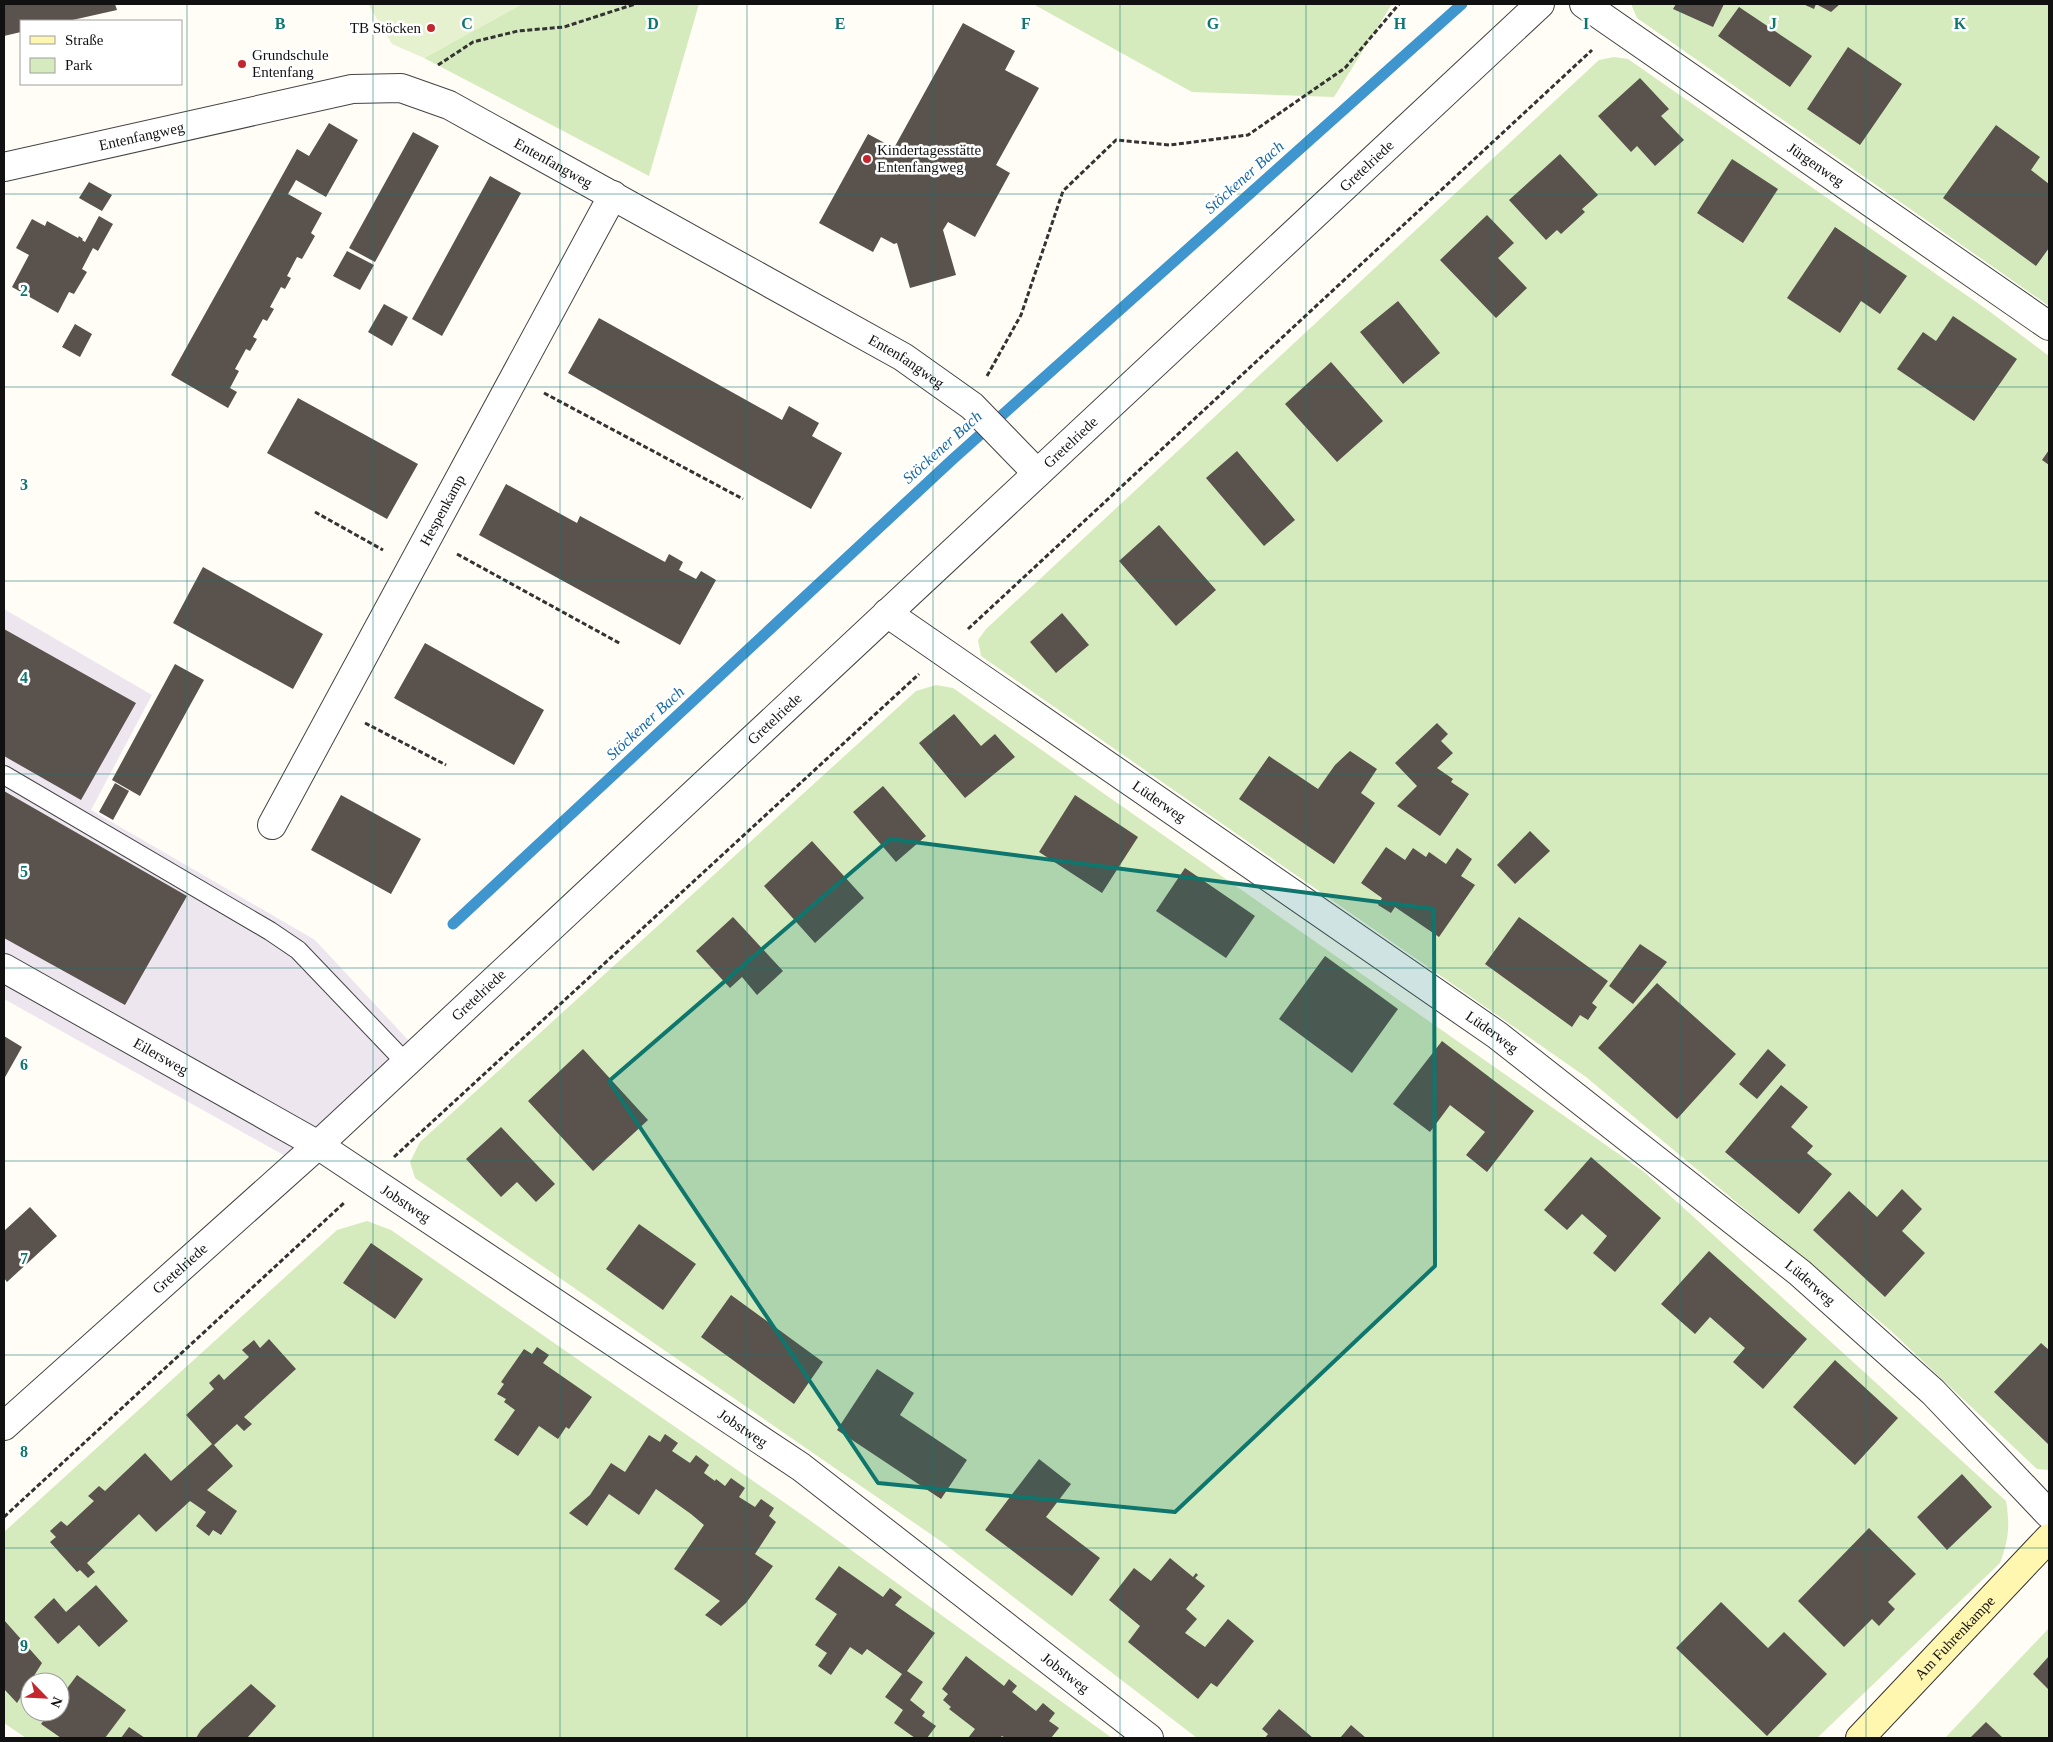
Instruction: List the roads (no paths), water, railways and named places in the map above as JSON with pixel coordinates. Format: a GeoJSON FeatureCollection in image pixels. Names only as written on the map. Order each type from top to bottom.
{"type":"FeatureCollection","features":[{"type":"Feature","properties":{"kind":"street","name":"Gretelriede"},"geometry":{"type":"LineString","coordinates":[[4,1426],[318,1145],[887,613],[1029,465],[1540,4]]}},
{"type":"Feature","properties":{"kind":"street","name":"Jürgenweg"},"geometry":{"type":"LineString","coordinates":[[1584,4],[2049,326]]}},
{"type":"Feature","properties":{"kind":"street","name":"Entenfangweg"},"geometry":{"type":"LineString","coordinates":[[4,166],[352,89],[401,88],[449,105],[903,357],[976,410],[1029,465]]}},
{"type":"Feature","properties":{"kind":"street","name":"Hespenkamp"},"geometry":{"type":"LineString","coordinates":[[272,826],[613,195]]}},
{"type":"Feature","properties":{"kind":"street","name":"Lüderweg"},"geometry":{"type":"LineString","coordinates":[[887,613],[1505,1041],[1800,1273],[1933,1392],[2049,1514]]}},
{"type":"Feature","properties":{"kind":"street","name":"Eilersweg"},"geometry":{"type":"LineString","coordinates":[[4,968],[318,1145]]}},
{"type":"Feature","properties":{"kind":"street","name":"Jobstweg"},"geometry":{"type":"LineString","coordinates":[[318,1145],[801,1467],[1149,1738]]}},
{"type":"Feature","properties":{"kind":"street","name":"Am Fuhrenkampe"},"geometry":{"type":"LineString","coordinates":[[1860,1738],[2049,1538]]}},
{"type":"Feature","properties":{"kind":"lane"},"geometry":{"type":"LineString","coordinates":[[4,775],[253,921],[298,950],[406,1063]]}},
{"type":"Feature","properties":{"kind":"waterway","name":"Stöckener Bach"},"geometry":{"type":"LineString","coordinates":[[453,924],[953,459],[1462,4]]}},
{"type":"Feature","properties":{"kind":"place","name":"TB Stöcken"},"geometry":{"type":"Point","coordinates":[431,28]}},
{"type":"Feature","properties":{"kind":"place","name":"Grundschule Entenfang"},"geometry":{"type":"Point","coordinates":[242,64]}},
{"type":"Feature","properties":{"kind":"place","name":"Kindertagesstätte Entenfangweg"},"geometry":{"type":"Point","coordinates":[867,159]}}]}
